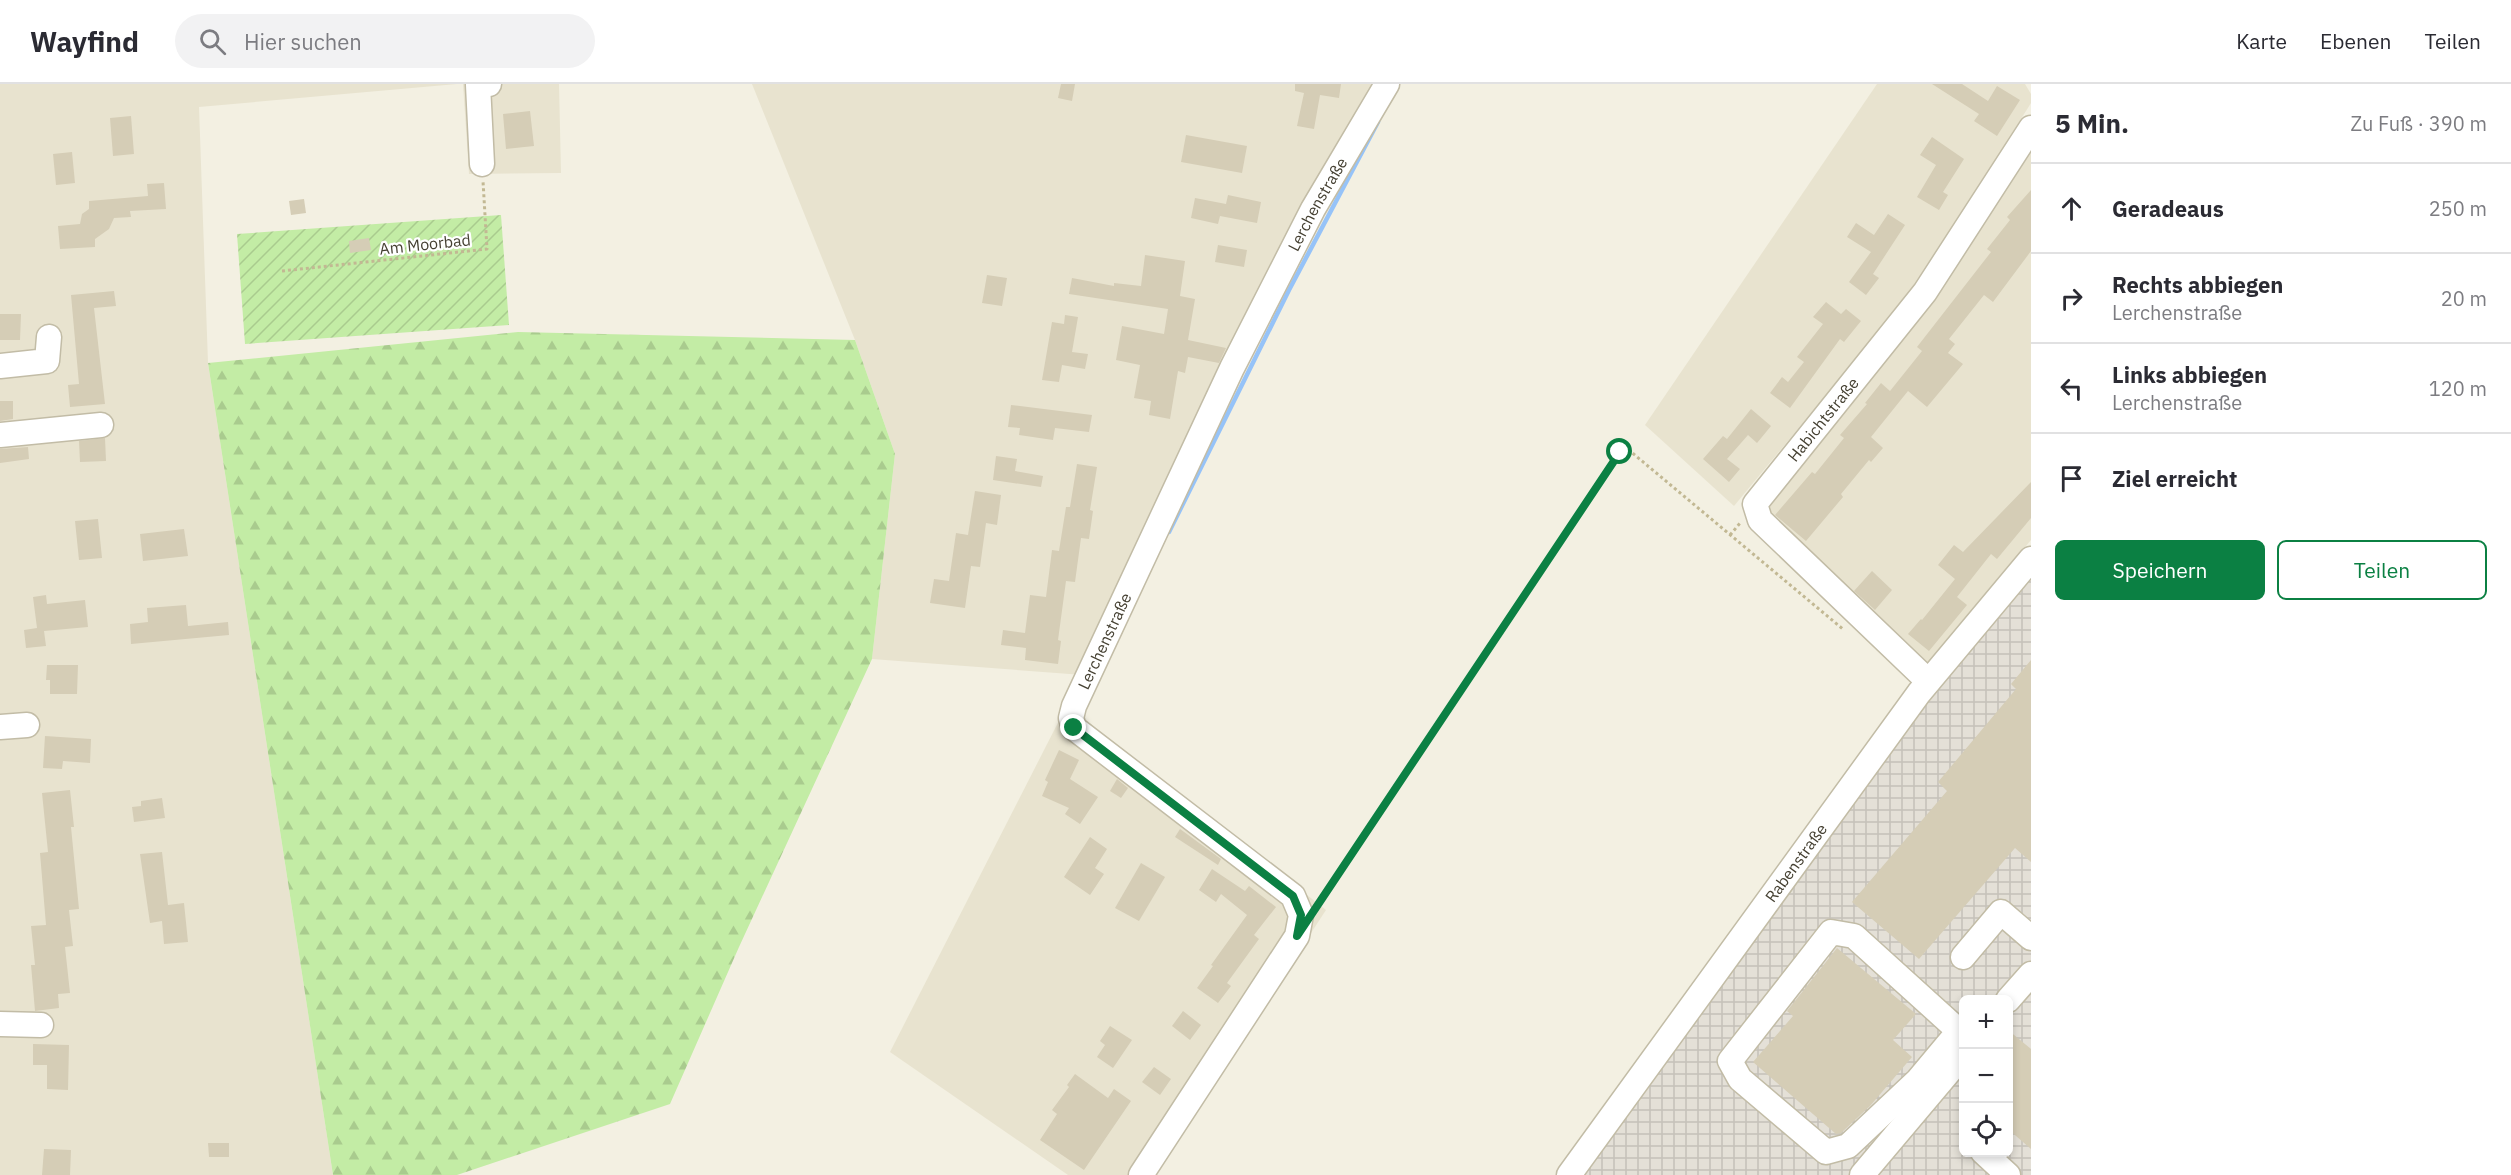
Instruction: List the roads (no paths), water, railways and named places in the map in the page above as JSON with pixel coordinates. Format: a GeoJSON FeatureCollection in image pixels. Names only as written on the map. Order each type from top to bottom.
{"type":"FeatureCollection","features":[{"type":"Feature","properties":{"kind":"street"},"geometry":{"type":"LineString","coordinates":[[482,164],[478,85],[489,84]]}},
{"type":"Feature","properties":{"kind":"street","name":"Lerchenstraße"},"geometry":{"type":"LineString","coordinates":[[1141,1175],[1297,936],[1301,915],[1293,896],[1074,728],[1071,718],[1074,706],[1232,368],[1313,209],[1387,84]]}},
{"type":"Feature","properties":{"kind":"street","name":"Habichtstraße"},"geometry":{"type":"LineString","coordinates":[[1929,681],[1760,520],[1755,504],[1925,292],[2031,128]]}},
{"type":"Feature","properties":{"kind":"street"},"geometry":{"type":"LineString","coordinates":[[0,366],[47,361],[49,337]]}},
{"type":"Feature","properties":{"kind":"street"},"geometry":{"type":"LineString","coordinates":[[0,435],[101,425]]}},
{"type":"Feature","properties":{"kind":"street","name":"Rabenstraße"},"geometry":{"type":"LineString","coordinates":[[1569,1175],[1929,681],[2031,559]]}},
{"type":"Feature","properties":{"kind":"street"},"geometry":{"type":"LineString","coordinates":[[0,727],[27,725]]}},
{"type":"Feature","properties":{"kind":"street"},"geometry":{"type":"LineString","coordinates":[[1963,957],[2001,912],[2031,938]]}},
{"type":"Feature","properties":{"kind":"street"},"geometry":{"type":"LineString","coordinates":[[1831,932],[1854,936],[1962,1040],[1848,1146],[1826,1152],[1740,1079],[1730,1061],[1831,932]]}},
{"type":"Feature","properties":{"kind":"street"},"geometry":{"type":"LineString","coordinates":[[2012,995],[2031,974]]}},
{"type":"Feature","properties":{"kind":"street"},"geometry":{"type":"LineString","coordinates":[[0,1024],[41,1026]]}},
{"type":"Feature","properties":{"kind":"street"},"geometry":{"type":"LineString","coordinates":[[1862,1175],[1959,1044]]}},
{"type":"Feature","properties":{"kind":"street"},"geometry":{"type":"LineString","coordinates":[[1988,1157],[2008,1175]]}},
{"type":"Feature","properties":{"kind":"waterway"},"geometry":{"type":"LineString","coordinates":[[1169,532],[1289,290],[1378,122]]}}]}
